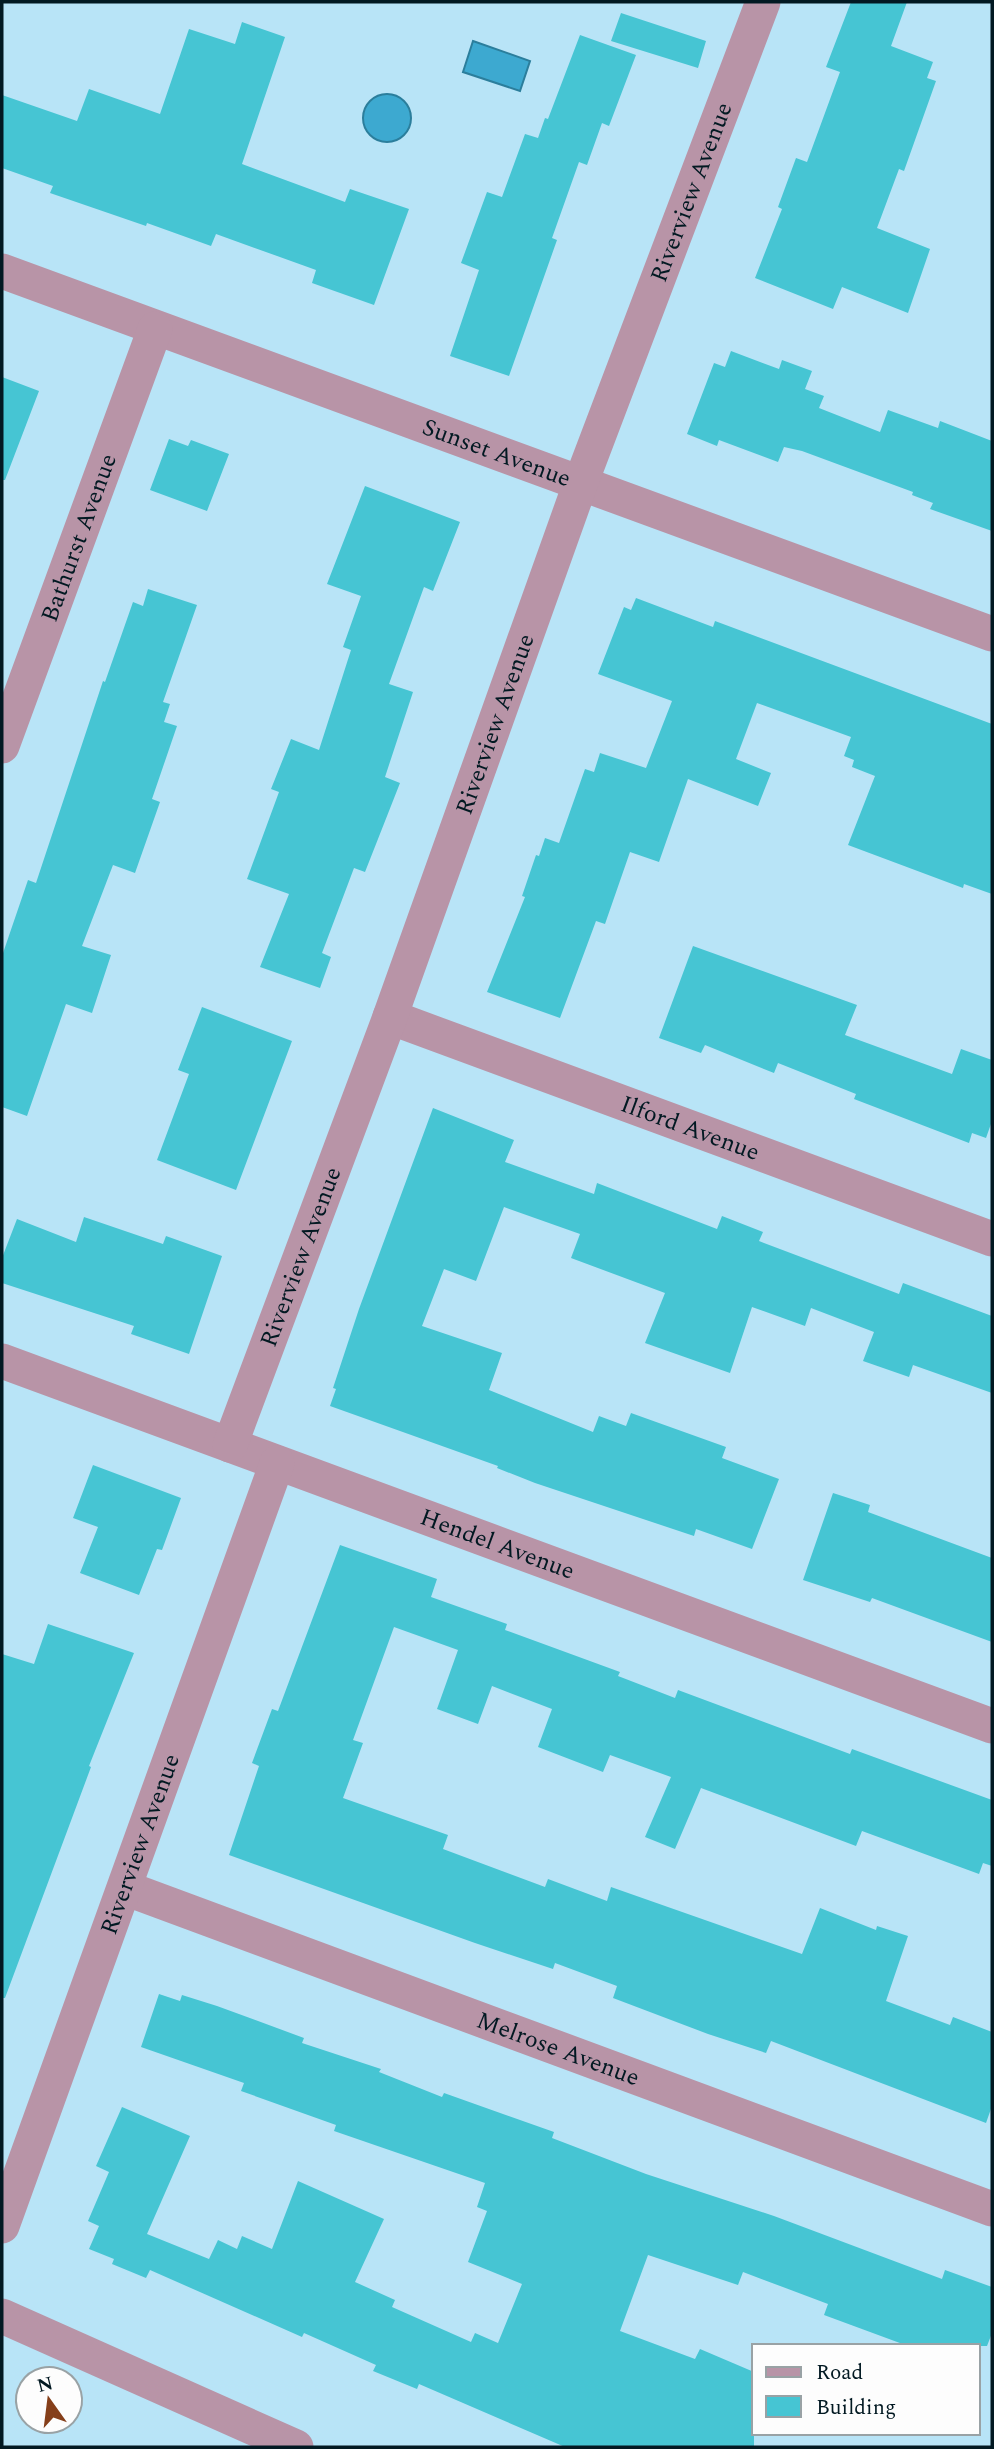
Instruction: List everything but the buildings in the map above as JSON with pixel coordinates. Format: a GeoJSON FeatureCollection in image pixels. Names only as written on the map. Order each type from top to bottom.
{"type":"FeatureCollection","features":[{"type":"Feature","properties":{"kind":"street","name":"Riverview Avenue"},"geometry":{"type":"LineString","coordinates":[[230,1445],[390,1017],[581,482],[763,2]]}},
{"type":"Feature","properties":{"kind":"street","name":"Sunset Avenue"},"geometry":{"type":"LineString","coordinates":[[2,271],[992,634]]}},
{"type":"Feature","properties":{"kind":"street","name":"Bathurst Avenue"},"geometry":{"type":"LineString","coordinates":[[2,746],[155,329]]}},
{"type":"Feature","properties":{"kind":"street","name":"Ilford Avenue"},"geometry":{"type":"LineString","coordinates":[[390,1017],[992,1239]]}},
{"type":"Feature","properties":{"kind":"street","name":"Hendel Avenue"},"geometry":{"type":"LineString","coordinates":[[2,1361],[992,1726]]}},
{"type":"Feature","properties":{"kind":"street","name":"Riverview Avenue"},"geometry":{"type":"LineString","coordinates":[[2,2225],[277,1463]]}},
{"type":"Feature","properties":{"kind":"street","name":"Melrose Avenue"},"geometry":{"type":"LineString","coordinates":[[125,1888],[992,2209]]}},
{"type":"Feature","properties":{"kind":"street"},"geometry":{"type":"LineString","coordinates":[[2,2316],[296,2447]]}},
{"type":"Feature","properties":{"kind":"water"},"geometry":{"type":"Polygon","coordinates":[[[473,41],[530,61],[520,91],[463,72],[473,41]]]}},
{"type":"Feature","properties":{"kind":"water"},"geometry":{"type":"Polygon","coordinates":[[[387,94],[404,101],[411,118],[404,135],[387,142],[370,135],[363,118],[370,101],[387,94]]]}}]}
